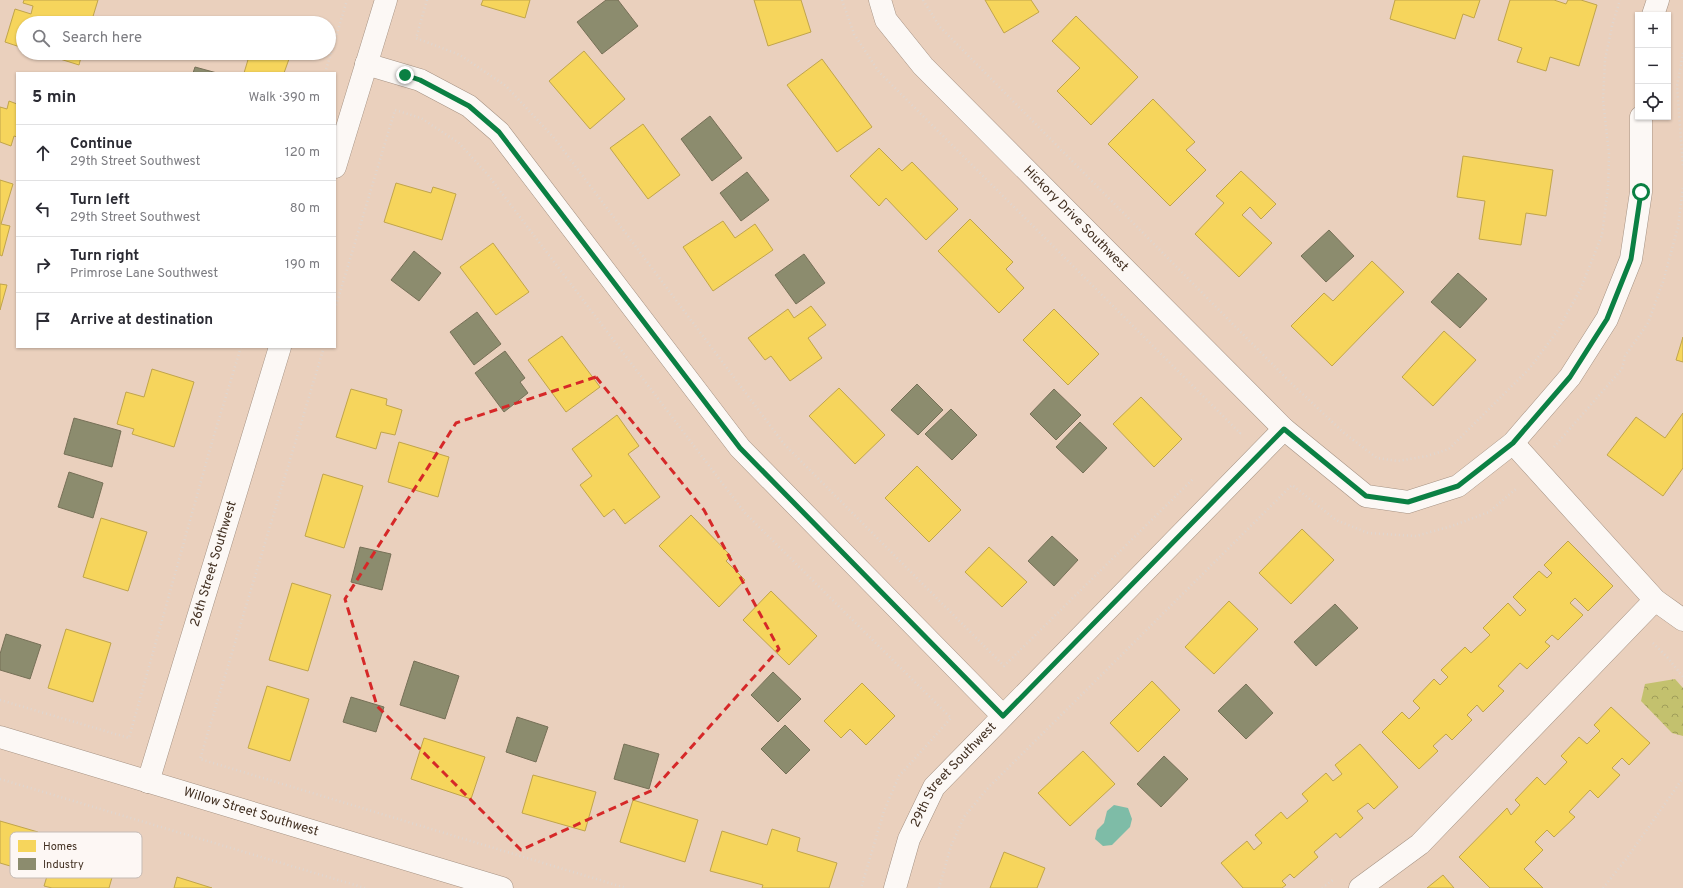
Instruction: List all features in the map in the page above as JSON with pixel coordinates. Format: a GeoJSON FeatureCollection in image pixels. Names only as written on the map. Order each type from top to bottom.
{"type":"FeatureCollection","features":[{"type":"Feature","properties":{"kind":"street"},"geometry":{"type":"LineString","coordinates":[[336,164],[386,0]]}},
{"type":"Feature","properties":{"kind":"street","name":"Hickory Drive Southwest"},"geometry":{"type":"LineString","coordinates":[[880,0],[886,20],[923,66],[1284,429]]}},
{"type":"Feature","properties":{"kind":"street"},"geometry":{"type":"LineString","coordinates":[[1654,12],[1658,0]]}},
{"type":"Feature","properties":{"kind":"street"},"geometry":{"type":"LineString","coordinates":[[366,64],[420,80],[469,106],[499,132],[740,448],[1003,716]]}},
{"type":"Feature","properties":{"kind":"street"},"geometry":{"type":"LineString","coordinates":[[1284,429],[1366,496],[1408,502],[1458,486],[1513,443],[1570,377],[1607,319],[1631,259],[1641,192],[1642,120]]}},
{"type":"Feature","properties":{"kind":"street","name":"26th Street Southwest"},"geometry":{"type":"LineString","coordinates":[[148,782],[280,348]]}},
{"type":"Feature","properties":{"kind":"street","name":"29th Street Southwest"},"geometry":{"type":"LineString","coordinates":[[895,888],[909,839],[934,787],[1284,429]]}},
{"type":"Feature","properties":{"kind":"street"},"geometry":{"type":"LineString","coordinates":[[1513,443],[1656,600],[1683,620]]}},
{"type":"Feature","properties":{"kind":"street"},"geometry":{"type":"LineString","coordinates":[[1360,888],[1420,844],[1656,600]]}},
{"type":"Feature","properties":{"kind":"street","name":"Willow Street Southwest"},"geometry":{"type":"LineString","coordinates":[[0,737],[502,888]]}},
{"type":"Feature","properties":{"kind":"path"},"geometry":{"type":"LineString","coordinates":[[336,36],[347,0]]}},
{"type":"Feature","properties":{"kind":"path"},"geometry":{"type":"LineString","coordinates":[[427,0],[416,38],[460,55],[506,86],[555,139],[784,444],[1004,666],[1195,477]]}},
{"type":"Feature","properties":{"kind":"path"},"geometry":{"type":"LineString","coordinates":[[842,0],[854,34],[879,72],[1240,433],[1235,438]]}},
{"type":"Feature","properties":{"kind":"path"},"geometry":{"type":"LineString","coordinates":[[924,0],[940,27],[1290,382],[1344,433],[1377,458],[1398,461],[1427,456],[1449,449],[1530,368],[1558,330],[1581,288],[1602,235],[1608,188],[1609,154],[1603,100],[1605,60],[1612,26],[1620,0]]}},
{"type":"Feature","properties":{"kind":"path"},"geometry":{"type":"LineString","coordinates":[[1683,53],[1677,86],[1683,167]]}},
{"type":"Feature","properties":{"kind":"path"},"geometry":{"type":"LineString","coordinates":[[325,72],[329,60]]}},
{"type":"Feature","properties":{"kind":"path"},"geometry":{"type":"LineString","coordinates":[[336,306],[395,110],[421,118],[459,143],[488,175],[745,513],[951,718],[899,776],[884,811],[861,888]]}},
{"type":"Feature","properties":{"kind":"path"},"geometry":{"type":"LineString","coordinates":[[0,700],[129,738],[210,449],[241,348]]}},
{"type":"Feature","properties":{"kind":"path"},"geometry":{"type":"LineString","coordinates":[[324,348],[200,759],[626,888]]}},
{"type":"Feature","properties":{"kind":"path"},"geometry":{"type":"LineString","coordinates":[[939,888],[951,846],[964,817],[987,789],[1292,485],[1336,520],[1368,533],[1416,536],[1452,526],[1489,512],[1519,486]]}},
{"type":"Feature","properties":{"kind":"path"},"geometry":{"type":"LineString","coordinates":[[1603,888],[1627,858],[1683,778]]}},
{"type":"Feature","properties":{"kind":"path"},"geometry":{"type":"LineString","coordinates":[[0,779],[364,888]]}},
{"type":"Feature","properties":{"kind":"path"},"geometry":{"type":"LineString","coordinates":[[1322,888],[1335,879]]}},
{"type":"Feature","properties":{"kind":"highlighted area"},"geometry":{"type":"Polygon","coordinates":[[[596,377],[704,510],[779,649],[653,790],[521,850],[377,706],[345,599],[456,423],[596,377]]]}},
{"type":"Feature","properties":{"kind":"green space"},"geometry":{"type":"Polygon","coordinates":[[[1675,679],[1683,688],[1683,736],[1672,733],[1641,701],[1645,684],[1675,679]]]}},
{"type":"Feature","properties":{"kind":"water"},"geometry":{"type":"Polygon","coordinates":[[[1114,805],[1128,808],[1132,819],[1130,827],[1112,845],[1103,846],[1095,839],[1097,830],[1104,823],[1107,811],[1114,805]]]}},
{"type":"Feature","properties":{"kind":"building: Homes"},"geometry":{"type":"Polygon","coordinates":[[[24,0],[98,0],[93,16],[16,16],[16,46],[5,42],[15,9],[31,14],[33,6],[23,3],[24,0]]]}},
{"type":"Feature","properties":{"kind":"building: Homes"},"geometry":{"type":"Polygon","coordinates":[[[483,0],[530,0],[525,18],[481,5],[483,0]]]}},
{"type":"Feature","properties":{"kind":"building: Homes"},"geometry":{"type":"Polygon","coordinates":[[[754,0],[801,0],[811,32],[768,46],[754,0]]]}},
{"type":"Feature","properties":{"kind":"building: Homes"},"geometry":{"type":"Polygon","coordinates":[[[985,0],[1031,0],[1039,12],[1004,33],[985,0]]]}},
{"type":"Feature","properties":{"kind":"building: Homes"},"geometry":{"type":"Polygon","coordinates":[[[1395,0],[1480,0],[1474,18],[1463,14],[1455,39],[1390,19],[1395,0]]]}},
{"type":"Feature","properties":{"kind":"building: Homes"},"geometry":{"type":"Polygon","coordinates":[[[1510,0],[1554,0],[1566,4],[1568,0],[1581,0],[1597,5],[1579,66],[1550,57],[1546,71],[1517,62],[1522,48],[1498,40],[1510,0]]]}},
{"type":"Feature","properties":{"kind":"building: Homes"},"geometry":{"type":"Polygon","coordinates":[[[1076,16],[1138,77],[1091,125],[1057,91],[1080,68],[1052,41],[1076,16]]]}},
{"type":"Feature","properties":{"kind":"building: Homes"},"geometry":{"type":"Polygon","coordinates":[[[584,51],[625,99],[590,129],[549,81],[584,51]]]}},
{"type":"Feature","properties":{"kind":"building: Homes"},"geometry":{"type":"Polygon","coordinates":[[[822,59],[872,127],[837,152],[787,85],[822,59]]]}},
{"type":"Feature","properties":{"kind":"building: Homes"},"geometry":{"type":"Polygon","coordinates":[[[63,60],[80,60],[79,65],[63,60]]]}},
{"type":"Feature","properties":{"kind":"building: Homes"},"geometry":{"type":"Polygon","coordinates":[[[248,60],[289,60],[284,72],[244,72],[248,60]]]}},
{"type":"Feature","properties":{"kind":"building: Homes"},"geometry":{"type":"Polygon","coordinates":[[[1153,99],[1195,142],[1186,150],[1206,170],[1170,206],[1108,144],[1153,99]]]}},
{"type":"Feature","properties":{"kind":"building: Homes"},"geometry":{"type":"Polygon","coordinates":[[[9,101],[16,104],[16,137],[14,136],[11,146],[0,142],[0,107],[7,109],[9,101]]]}},
{"type":"Feature","properties":{"kind":"building: Homes"},"geometry":{"type":"Polygon","coordinates":[[[643,124],[680,175],[648,199],[610,148],[643,124]]]}},
{"type":"Feature","properties":{"kind":"building: Homes"},"geometry":{"type":"Polygon","coordinates":[[[879,148],[902,171],[912,162],[958,209],[926,240],[886,198],[879,206],[850,176],[879,148]]]}},
{"type":"Feature","properties":{"kind":"building: Homes"},"geometry":{"type":"Polygon","coordinates":[[[1463,156],[1553,170],[1546,216],[1526,213],[1521,245],[1479,239],[1485,201],[1457,197],[1463,156]]]}},
{"type":"Feature","properties":{"kind":"building: Homes"},"geometry":{"type":"Polygon","coordinates":[[[1241,171],[1276,204],[1261,219],[1250,207],[1242,215],[1272,243],[1239,277],[1195,234],[1224,203],[1216,196],[1241,171]]]}},
{"type":"Feature","properties":{"kind":"building: Homes"},"geometry":{"type":"Polygon","coordinates":[[[0,180],[13,184],[1,224],[10,226],[2,256],[0,255],[0,180]]]}},
{"type":"Feature","properties":{"kind":"building: Homes"},"geometry":{"type":"Polygon","coordinates":[[[396,183],[431,193],[433,187],[456,194],[442,240],[384,222],[396,183]]]}},
{"type":"Feature","properties":{"kind":"building: Homes"},"geometry":{"type":"Polygon","coordinates":[[[970,219],[1013,262],[1006,269],[1024,288],[999,313],[938,251],[970,219]]]}},
{"type":"Feature","properties":{"kind":"building: Homes"},"geometry":{"type":"Polygon","coordinates":[[[723,221],[735,238],[755,224],[773,250],[713,291],[683,247],[723,221]]]}},
{"type":"Feature","properties":{"kind":"building: Homes"},"geometry":{"type":"Polygon","coordinates":[[[493,243],[529,292],[496,315],[460,267],[493,243]]]}},
{"type":"Feature","properties":{"kind":"building: Homes"},"geometry":{"type":"Polygon","coordinates":[[[1372,261],[1404,292],[1332,366],[1291,326],[1324,293],[1333,301],[1372,261]]]}},
{"type":"Feature","properties":{"kind":"building: Homes"},"geometry":{"type":"Polygon","coordinates":[[[0,284],[7,285],[0,310],[0,284]]]}},
{"type":"Feature","properties":{"kind":"building: Homes"},"geometry":{"type":"Polygon","coordinates":[[[811,306],[826,325],[808,338],[822,358],[790,381],[771,356],[765,360],[748,338],[788,309],[794,318],[811,306]]]}},
{"type":"Feature","properties":{"kind":"building: Homes"},"geometry":{"type":"Polygon","coordinates":[[[1054,309],[1099,354],[1068,385],[1023,340],[1054,309]]]}},
{"type":"Feature","properties":{"kind":"building: Homes"},"geometry":{"type":"Polygon","coordinates":[[[1444,331],[1476,360],[1433,406],[1402,377],[1444,331]]]}},
{"type":"Feature","properties":{"kind":"building: Homes"},"geometry":{"type":"Polygon","coordinates":[[[562,336],[600,387],[566,412],[528,360],[562,336]]]}},
{"type":"Feature","properties":{"kind":"building: Homes"},"geometry":{"type":"Polygon","coordinates":[[[1683,337],[1683,362],[1676,360],[1683,337]]]}},
{"type":"Feature","properties":{"kind":"building: Homes"},"geometry":{"type":"Polygon","coordinates":[[[152,369],[194,382],[174,447],[132,434],[134,429],[117,424],[126,392],[144,397],[152,369]]]}},
{"type":"Feature","properties":{"kind":"building: Homes"},"geometry":{"type":"Polygon","coordinates":[[[839,388],[885,435],[855,464],[809,416],[839,388]]]}},
{"type":"Feature","properties":{"kind":"building: Homes"},"geometry":{"type":"Polygon","coordinates":[[[351,389],[387,399],[386,405],[402,410],[395,435],[381,432],[376,449],[336,437],[351,389]]]}},
{"type":"Feature","properties":{"kind":"building: Homes"},"geometry":{"type":"Polygon","coordinates":[[[1141,397],[1182,439],[1154,467],[1113,424],[1141,397]]]}},
{"type":"Feature","properties":{"kind":"building: Homes"},"geometry":{"type":"Polygon","coordinates":[[[1683,413],[1683,468],[1663,496],[1607,455],[1636,417],[1665,438],[1683,413]]]}},
{"type":"Feature","properties":{"kind":"building: Homes"},"geometry":{"type":"Polygon","coordinates":[[[617,415],[639,446],[628,454],[660,497],[625,524],[614,509],[604,517],[580,485],[592,476],[572,449],[617,415]]]}},
{"type":"Feature","properties":{"kind":"building: Homes"},"geometry":{"type":"Polygon","coordinates":[[[399,442],[449,457],[438,497],[388,482],[399,442]]]}},
{"type":"Feature","properties":{"kind":"building: Homes"},"geometry":{"type":"Polygon","coordinates":[[[917,466],[961,510],[929,542],[885,498],[917,466]]]}},
{"type":"Feature","properties":{"kind":"building: Homes"},"geometry":{"type":"Polygon","coordinates":[[[323,474],[363,486],[344,548],[305,536],[323,474]]]}},
{"type":"Feature","properties":{"kind":"building: Homes"},"geometry":{"type":"Polygon","coordinates":[[[691,515],[731,556],[726,561],[745,580],[719,607],[659,546],[691,515]]]}},
{"type":"Feature","properties":{"kind":"building: Homes"},"geometry":{"type":"Polygon","coordinates":[[[101,518],[147,532],[128,591],[83,577],[101,518]]]}},
{"type":"Feature","properties":{"kind":"building: Homes"},"geometry":{"type":"Polygon","coordinates":[[[1302,529],[1334,560],[1291,604],[1259,573],[1302,529]]]}},
{"type":"Feature","properties":{"kind":"building: Homes"},"geometry":{"type":"Polygon","coordinates":[[[1568,541],[1613,586],[1588,611],[1575,598],[1570,603],[1583,615],[1558,640],[1552,635],[1545,642],[1550,646],[1527,669],[1520,663],[1498,686],[1504,691],[1483,712],[1477,705],[1467,715],[1472,720],[1452,740],[1446,734],[1433,746],[1438,751],[1419,769],[1382,732],[1402,712],[1409,719],[1420,708],[1413,701],[1434,679],[1440,685],[1448,677],[1441,670],[1465,647],[1471,653],[1490,635],[1483,628],[1508,603],[1520,616],[1526,610],[1513,597],[1539,571],[1547,578],[1552,573],[1544,565],[1568,541]]]}},
{"type":"Feature","properties":{"kind":"building: Homes"},"geometry":{"type":"Polygon","coordinates":[[[989,547],[1027,582],[1002,607],[965,572],[989,547]]]}},
{"type":"Feature","properties":{"kind":"building: Homes"},"geometry":{"type":"Polygon","coordinates":[[[292,583],[331,595],[308,671],[269,660],[292,583]]]}},
{"type":"Feature","properties":{"kind":"building: Homes"},"geometry":{"type":"Polygon","coordinates":[[[771,591],[817,636],[789,665],[743,620],[771,591]]]}},
{"type":"Feature","properties":{"kind":"building: Homes"},"geometry":{"type":"Polygon","coordinates":[[[1229,601],[1258,629],[1214,674],[1185,647],[1229,601]]]}},
{"type":"Feature","properties":{"kind":"building: Homes"},"geometry":{"type":"Polygon","coordinates":[[[66,629],[111,643],[93,702],[48,688],[66,629]]]}},
{"type":"Feature","properties":{"kind":"building: Homes"},"geometry":{"type":"Polygon","coordinates":[[[1152,681],[1180,710],[1138,752],[1110,723],[1152,681]]]}},
{"type":"Feature","properties":{"kind":"building: Homes"},"geometry":{"type":"Polygon","coordinates":[[[862,683],[895,716],[866,745],[850,729],[841,738],[824,721],[862,683]]]}},
{"type":"Feature","properties":{"kind":"building: Homes"},"geometry":{"type":"Polygon","coordinates":[[[267,686],[309,699],[290,761],[248,748],[267,686]]]}},
{"type":"Feature","properties":{"kind":"building: Homes"},"geometry":{"type":"Polygon","coordinates":[[[1611,707],[1650,743],[1629,765],[1622,758],[1612,768],[1620,775],[1598,798],[1590,790],[1569,812],[1575,817],[1554,837],[1547,830],[1535,842],[1543,850],[1524,869],[1543,888],[1490,888],[1459,857],[1507,808],[1511,815],[1520,805],[1515,800],[1537,777],[1545,785],[1567,762],[1561,756],[1579,737],[1587,744],[1600,731],[1594,725],[1611,707]]]}},
{"type":"Feature","properties":{"kind":"building: Homes"},"geometry":{"type":"Polygon","coordinates":[[[424,738],[485,757],[471,799],[411,779],[424,738]]]}},
{"type":"Feature","properties":{"kind":"building: Homes"},"geometry":{"type":"Polygon","coordinates":[[[1360,744],[1398,787],[1374,809],[1368,803],[1357,811],[1363,818],[1340,838],[1336,833],[1314,852],[1318,857],[1294,878],[1290,874],[1282,881],[1286,885],[1282,888],[1243,888],[1221,863],[1247,841],[1254,850],[1262,843],[1255,835],[1281,812],[1287,819],[1308,801],[1302,794],[1326,773],[1333,781],[1342,774],[1335,765],[1360,744]]]}},
{"type":"Feature","properties":{"kind":"building: Homes"},"geometry":{"type":"Polygon","coordinates":[[[1083,751],[1115,784],[1070,826],[1038,793],[1083,751]]]}},
{"type":"Feature","properties":{"kind":"building: Homes"},"geometry":{"type":"Polygon","coordinates":[[[533,775],[596,792],[585,831],[522,813],[533,775]]]}},
{"type":"Feature","properties":{"kind":"building: Homes"},"geometry":{"type":"Polygon","coordinates":[[[633,800],[698,820],[685,862],[620,842],[633,800]]]}},
{"type":"Feature","properties":{"kind":"building: Homes"},"geometry":{"type":"Polygon","coordinates":[[[0,821],[38,832],[10,832],[10,866],[0,863],[0,821]]]}},
{"type":"Feature","properties":{"kind":"building: Homes"},"geometry":{"type":"Polygon","coordinates":[[[772,829],[800,838],[797,851],[837,863],[829,888],[762,888],[763,885],[710,871],[722,831],[767,845],[772,829]]]}},
{"type":"Feature","properties":{"kind":"building: Homes"},"geometry":{"type":"Polygon","coordinates":[[[1004,852],[1045,868],[1037,888],[990,888],[1004,852]]]}},
{"type":"Feature","properties":{"kind":"building: Homes"},"geometry":{"type":"Polygon","coordinates":[[[1443,875],[1454,888],[1427,888],[1443,875]]]}},
{"type":"Feature","properties":{"kind":"building: Homes"},"geometry":{"type":"Polygon","coordinates":[[[177,877],[212,888],[174,888],[177,877]]]}},
{"type":"Feature","properties":{"kind":"building: Homes"},"geometry":{"type":"Polygon","coordinates":[[[46,878],[112,878],[109,888],[52,888],[44,886],[46,878]]]}},
{"type":"Feature","properties":{"kind":"building: Industry"},"geometry":{"type":"Polygon","coordinates":[[[606,0],[618,0],[638,26],[602,54],[577,22],[606,0]]]}},
{"type":"Feature","properties":{"kind":"building: Industry"},"geometry":{"type":"Polygon","coordinates":[[[195,67],[213,72],[193,72],[195,67]]]}},
{"type":"Feature","properties":{"kind":"building: Industry"},"geometry":{"type":"Polygon","coordinates":[[[710,116],[742,158],[712,181],[681,139],[710,116]]]}},
{"type":"Feature","properties":{"kind":"building: Industry"},"geometry":{"type":"Polygon","coordinates":[[[747,172],[769,200],[741,221],[720,193],[747,172]]]}},
{"type":"Feature","properties":{"kind":"building: Industry"},"geometry":{"type":"Polygon","coordinates":[[[1329,230],[1354,256],[1326,282],[1301,256],[1329,230]]]}},
{"type":"Feature","properties":{"kind":"building: Industry"},"geometry":{"type":"Polygon","coordinates":[[[414,251],[441,273],[419,301],[391,280],[414,251]]]}},
{"type":"Feature","properties":{"kind":"building: Industry"},"geometry":{"type":"Polygon","coordinates":[[[804,254],[825,283],[796,304],[775,275],[804,254]]]}},
{"type":"Feature","properties":{"kind":"building: Industry"},"geometry":{"type":"Polygon","coordinates":[[[1458,273],[1487,299],[1460,328],[1431,302],[1458,273]]]}},
{"type":"Feature","properties":{"kind":"building: Industry"},"geometry":{"type":"Polygon","coordinates":[[[477,312],[501,344],[474,365],[450,332],[477,312]]]}},
{"type":"Feature","properties":{"kind":"building: Industry"},"geometry":{"type":"Polygon","coordinates":[[[505,351],[525,378],[520,382],[528,393],[504,412],[475,373],[505,351]]]}},
{"type":"Feature","properties":{"kind":"building: Industry"},"geometry":{"type":"Polygon","coordinates":[[[917,384],[943,410],[918,435],[891,410],[917,384]]]}},
{"type":"Feature","properties":{"kind":"building: Industry"},"geometry":{"type":"Polygon","coordinates":[[[1054,389],[1081,415],[1056,440],[1030,414],[1054,389]]]}},
{"type":"Feature","properties":{"kind":"building: Industry"},"geometry":{"type":"Polygon","coordinates":[[[951,409],[977,435],[952,460],[925,434],[951,409]]]}},
{"type":"Feature","properties":{"kind":"building: Industry"},"geometry":{"type":"Polygon","coordinates":[[[74,418],[121,431],[112,467],[64,454],[74,418]]]}},
{"type":"Feature","properties":{"kind":"building: Industry"},"geometry":{"type":"Polygon","coordinates":[[[1080,422],[1107,448],[1083,473],[1056,447],[1080,422]]]}},
{"type":"Feature","properties":{"kind":"building: Industry"},"geometry":{"type":"Polygon","coordinates":[[[69,472],[103,483],[93,518],[58,507],[69,472]]]}},
{"type":"Feature","properties":{"kind":"building: Industry"},"geometry":{"type":"Polygon","coordinates":[[[1052,536],[1078,560],[1054,586],[1028,561],[1052,536]]]}},
{"type":"Feature","properties":{"kind":"building: Industry"},"geometry":{"type":"Polygon","coordinates":[[[360,547],[391,554],[382,590],[351,582],[360,547]]]}},
{"type":"Feature","properties":{"kind":"building: Industry"},"geometry":{"type":"Polygon","coordinates":[[[1335,604],[1358,628],[1316,666],[1294,642],[1335,604]]]}},
{"type":"Feature","properties":{"kind":"building: Industry"},"geometry":{"type":"Polygon","coordinates":[[[6,634],[41,645],[30,679],[0,670],[0,654],[6,634]]]}},
{"type":"Feature","properties":{"kind":"building: Industry"},"geometry":{"type":"Polygon","coordinates":[[[414,661],[459,676],[445,719],[400,705],[414,661]]]}},
{"type":"Feature","properties":{"kind":"building: Industry"},"geometry":{"type":"Polygon","coordinates":[[[773,672],[801,699],[778,722],[751,695],[773,672]]]}},
{"type":"Feature","properties":{"kind":"building: Industry"},"geometry":{"type":"Polygon","coordinates":[[[1246,684],[1273,713],[1246,739],[1218,711],[1246,684]]]}},
{"type":"Feature","properties":{"kind":"building: Industry"},"geometry":{"type":"Polygon","coordinates":[[[351,697],[384,707],[376,732],[343,722],[351,697]]]}},
{"type":"Feature","properties":{"kind":"building: Industry"},"geometry":{"type":"Polygon","coordinates":[[[517,717],[548,727],[536,762],[506,752],[517,717]]]}},
{"type":"Feature","properties":{"kind":"building: Industry"},"geometry":{"type":"Polygon","coordinates":[[[785,725],[810,750],[786,774],[761,749],[785,725]]]}},
{"type":"Feature","properties":{"kind":"building: Industry"},"geometry":{"type":"Polygon","coordinates":[[[624,744],[659,754],[649,789],[614,779],[624,744]]]}},
{"type":"Feature","properties":{"kind":"building: Industry"},"geometry":{"type":"Polygon","coordinates":[[[1164,756],[1188,779],[1161,807],[1137,784],[1164,756]]]}},
{"type":"Feature","properties":{"kind":"route"},"geometry":{"type":"LineString","coordinates":[[405,75],[420,80],[469,106],[499,132],[740,448],[1003,716],[1284,429],[1366,496],[1408,502],[1458,486],[1513,443],[1570,377],[1607,319],[1631,259],[1641,192]]}}]}
